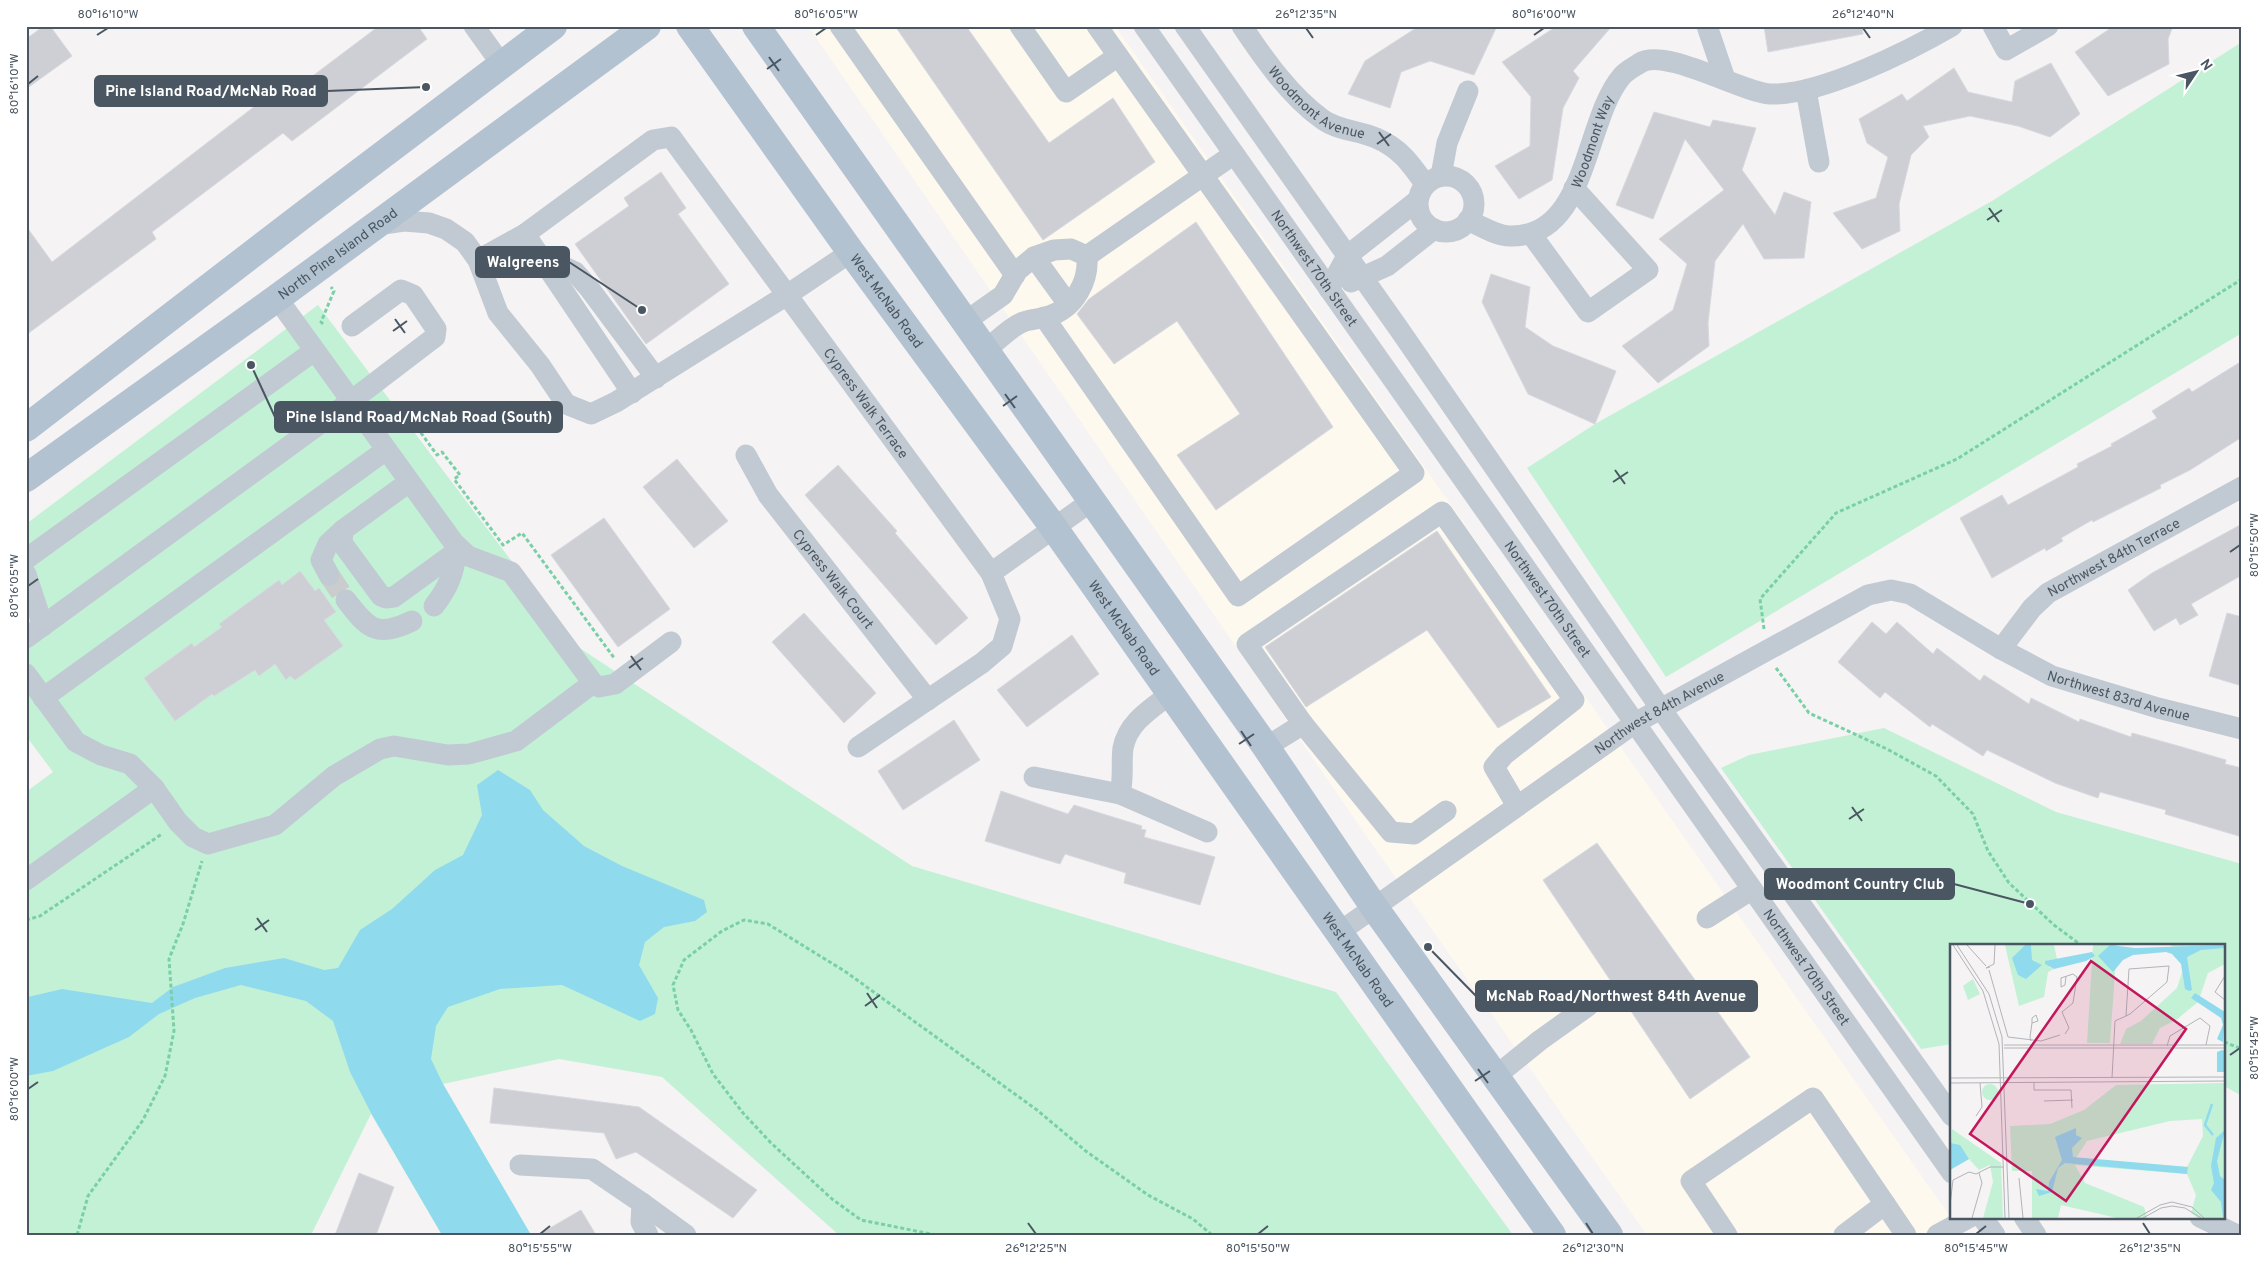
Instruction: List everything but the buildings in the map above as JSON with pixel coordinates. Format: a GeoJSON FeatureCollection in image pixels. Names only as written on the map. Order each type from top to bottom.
{"type":"FeatureCollection","features":[{"type":"Feature","properties":{"kind":"main road"},"geometry":{"type":"LineString","coordinates":[[26,428],[553,26]]}},
{"type":"Feature","properties":{"kind":"main road","name":"North Pine Island Road"},"geometry":{"type":"LineString","coordinates":[[26,478],[277,298],[647,26]]}},
{"type":"Feature","properties":{"kind":"main road","name":"West McNab Road"},"geometry":{"type":"LineString","coordinates":[[690,26],[851,252],[1054,528],[1552,1235]]}},
{"type":"Feature","properties":{"kind":"main road"},"geometry":{"type":"LineString","coordinates":[[756,26],[1266,747],[1374,907],[1609,1235]]}},
{"type":"Feature","properties":{"kind":"street"},"geometry":{"type":"LineString","coordinates":[[474,26],[502,65]]}},
{"type":"Feature","properties":{"kind":"street"},"geometry":{"type":"LineString","coordinates":[[840,26],[1015,275]]}},
{"type":"Feature","properties":{"kind":"street"},"geometry":{"type":"LineString","coordinates":[[1020,26],[1066,92],[1118,56]]}},
{"type":"Feature","properties":{"kind":"street"},"geometry":{"type":"LineString","coordinates":[[1044,317],[1238,596],[1414,473],[1097,26]]}},
{"type":"Feature","properties":{"kind":"street","name":"Northwest 70th Street"},"geometry":{"type":"LineString","coordinates":[[1144,26],[1950,1170]]}},
{"type":"Feature","properties":{"kind":"street"},"geometry":{"type":"LineString","coordinates":[[1185,26],[1662,708],[1950,1113]]}},
{"type":"Feature","properties":{"kind":"street","name":"Woodmont Avenue"},"geometry":{"type":"LineString","coordinates":[[1242,26],[1293,92],[1323,120],[1348,131],[1376,137],[1402,153],[1428,187]]}},
{"type":"Feature","properties":{"kind":"street"},"geometry":{"type":"LineString","coordinates":[[1707,26],[1725,79]]}},
{"type":"Feature","properties":{"kind":"street","name":"Woodmont Way"},"geometry":{"type":"LineString","coordinates":[[1468,220],[1509,236],[1530,234],[1552,221],[1565,206],[1574,188],[1609,98],[1622,76],[1643,61],[1666,60],[1768,94],[1793,93],[1863,70],[1952,26]]}},
{"type":"Feature","properties":{"kind":"street"},"geometry":{"type":"LineString","coordinates":[[1992,26],[2006,50],[2048,26]]}},
{"type":"Feature","properties":{"kind":"street"},"geometry":{"type":"LineString","coordinates":[[1806,90],[1819,162]]}},
{"type":"Feature","properties":{"kind":"street"},"geometry":{"type":"LineString","coordinates":[[1329,289],[1347,256],[1428,187],[1459,179],[1472,193],[1474,202],[1468,220],[1452,231],[1434,229],[1421,217],[1428,187],[1468,91]]}},
{"type":"Feature","properties":{"kind":"street","name":"Cypress Walk Terrace"},"geometry":{"type":"LineString","coordinates":[[525,234],[653,140],[672,137],[991,573],[1010,619],[1002,646],[982,663],[858,747]]}},
{"type":"Feature","properties":{"kind":"street"},"geometry":{"type":"LineString","coordinates":[[1087,256],[1234,154]]}},
{"type":"Feature","properties":{"kind":"street"},"geometry":{"type":"LineString","coordinates":[[1530,234],[1588,312],[1648,270],[1574,188]]}},
{"type":"Feature","properties":{"kind":"street"},"geometry":{"type":"LineString","coordinates":[[377,224],[404,221],[429,223],[446,229],[465,242],[478,260],[498,313],[540,365],[566,404],[590,414],[656,378],[851,252]]}},
{"type":"Feature","properties":{"kind":"street"},"geometry":{"type":"LineString","coordinates":[[1329,289],[1362,278],[1387,266],[1434,229]]}},
{"type":"Feature","properties":{"kind":"street"},"geometry":{"type":"LineString","coordinates":[[478,260],[525,234],[632,392]]}},
{"type":"Feature","properties":{"kind":"street"},"geometry":{"type":"LineString","coordinates":[[966,321],[1004,295],[1015,275],[1034,257],[1054,250],[1071,249],[1087,256]]}},
{"type":"Feature","properties":{"kind":"street"},"geometry":{"type":"LineString","coordinates":[[986,350],[1022,322],[1051,316],[1082,291],[1088,266],[1087,256]]}},
{"type":"Feature","properties":{"kind":"street"},"geometry":{"type":"LineString","coordinates":[[1034,257],[1068,304]]}},
{"type":"Feature","properties":{"kind":"street"},"geometry":{"type":"LineString","coordinates":[[543,261],[558,264],[575,272],[656,378]]}},
{"type":"Feature","properties":{"kind":"street"},"geometry":{"type":"LineString","coordinates":[[26,574],[35,632],[351,401],[435,337],[436,329],[413,294],[402,290],[352,326]]}},
{"type":"Feature","properties":{"kind":"street"},"geometry":{"type":"LineString","coordinates":[[277,298],[458,550],[483,563],[500,566],[511,572],[593,683],[599,687],[615,684],[671,642]]}},
{"type":"Feature","properties":{"kind":"street"},"geometry":{"type":"LineString","coordinates":[[26,558],[314,351]]}},
{"type":"Feature","properties":{"kind":"street"},"geometry":{"type":"LineString","coordinates":[[1448,458],[1475,440]]}},
{"type":"Feature","properties":{"kind":"street"},"geometry":{"type":"LineString","coordinates":[[44,698],[386,450]]}},
{"type":"Feature","properties":{"kind":"street","name":"Cypress Walk Court"},"geometry":{"type":"LineString","coordinates":[[746,455],[768,495],[928,700]]}},
{"type":"Feature","properties":{"kind":"street"},"geometry":{"type":"LineString","coordinates":[[329,575],[321,560],[328,544],[343,530],[409,482]]}},
{"type":"Feature","properties":{"kind":"street","name":"Northwest 84th Terrace"},"geometry":{"type":"LineString","coordinates":[[2001,649],[2032,608],[2048,593],[2242,487]]}},
{"type":"Feature","properties":{"kind":"street"},"geometry":{"type":"LineString","coordinates":[[991,573],[1092,500]]}},
{"type":"Feature","properties":{"kind":"street"},"geometry":{"type":"LineString","coordinates":[[1446,811],[1414,834],[1391,832],[1302,724],[1247,644],[1442,512],[1574,700],[1504,754],[1494,767],[1518,806]]}},
{"type":"Feature","properties":{"kind":"street"},"geometry":{"type":"LineString","coordinates":[[343,530],[342,543],[381,596],[386,598],[394,597],[458,550]]}},
{"type":"Feature","properties":{"kind":"street"},"geometry":{"type":"LineString","coordinates":[[434,606],[447,590],[454,572],[458,550]]}},
{"type":"Feature","properties":{"kind":"street","name":"Northwest 84th Avenue"},"geometry":{"type":"LineString","coordinates":[[1338,933],[1635,723],[1868,594],[1891,590],[1910,594],[2001,649]]}},
{"type":"Feature","properties":{"kind":"street"},"geometry":{"type":"LineString","coordinates":[[346,600],[363,622],[377,629],[395,629],[412,621]]}},
{"type":"Feature","properties":{"kind":"street","name":"Northwest 83rd Avenue"},"geometry":{"type":"LineString","coordinates":[[2001,649],[2052,676],[2158,708],[2242,730]]}},
{"type":"Feature","properties":{"kind":"street"},"geometry":{"type":"LineString","coordinates":[[26,674],[76,742],[101,755],[130,764],[154,788],[178,822],[192,837],[208,844],[275,824],[334,776],[380,749],[394,746],[448,755],[469,754],[516,741],[593,683]]}},
{"type":"Feature","properties":{"kind":"street"},"geometry":{"type":"LineString","coordinates":[[1120,794],[1123,784],[1123,748],[1128,732],[1135,722],[1170,694]]}},
{"type":"Feature","properties":{"kind":"street"},"geometry":{"type":"LineString","coordinates":[[1266,747],[1302,724]]}},
{"type":"Feature","properties":{"kind":"street"},"geometry":{"type":"LineString","coordinates":[[1034,777],[1120,794],[1207,832]]}},
{"type":"Feature","properties":{"kind":"street"},"geometry":{"type":"LineString","coordinates":[[26,880],[154,788]]}},
{"type":"Feature","properties":{"kind":"street"},"geometry":{"type":"LineString","coordinates":[[1708,918],[1751,890]]}},
{"type":"Feature","properties":{"kind":"street"},"geometry":{"type":"LineString","coordinates":[[1496,1076],[1539,1041],[1588,1006]]}},
{"type":"Feature","properties":{"kind":"street"},"geometry":{"type":"LineString","coordinates":[[1727,1235],[1691,1182],[1813,1098],[1906,1235]]}},
{"type":"Feature","properties":{"kind":"street"},"geometry":{"type":"LineString","coordinates":[[520,1165],[592,1169],[686,1235]]}},
{"type":"Feature","properties":{"kind":"street"},"geometry":{"type":"LineString","coordinates":[[642,1203],[641,1222],[648,1235]]}},
{"type":"Feature","properties":{"kind":"street"},"geometry":{"type":"LineString","coordinates":[[1844,1235],[1885,1204]]}},
{"type":"Feature","properties":{"kind":"street"},"geometry":{"type":"LineString","coordinates":[[1937,1235],[1968,1218]]}},
{"type":"Feature","properties":{"kind":"street"},"geometry":{"type":"LineString","coordinates":[[1983,1218],[1995,1235]]}},
{"type":"Feature","properties":{"kind":"street"},"geometry":{"type":"LineString","coordinates":[[2025,1218],[2036,1235]]}},
{"type":"Feature","properties":{"kind":"street"},"geometry":{"type":"LineString","coordinates":[[2202,1218],[2237,1235]]}},
{"type":"Feature","properties":{"kind":"path"},"geometry":{"type":"LineString","coordinates":[[2080,944],[2054,925],[2009,883],[1988,851],[1973,814],[1936,776],[1887,749],[1809,713],[1779,674],[1767,650],[1760,599],[1836,513],[1957,459],[2242,280]]}},
{"type":"Feature","properties":{"kind":"path"},"geometry":{"type":"LineString","coordinates":[[327,329],[321,322],[334,291],[329,284]]}},
{"type":"Feature","properties":{"kind":"path"},"geometry":{"type":"LineString","coordinates":[[368,388],[386,414],[400,404],[437,455],[442,452],[460,475],[454,479],[502,545],[522,533],[615,659]]}},
{"type":"Feature","properties":{"kind":"path"},"geometry":{"type":"LineString","coordinates":[[26,920],[40,916],[167,831]]}},
{"type":"Feature","properties":{"kind":"path"},"geometry":{"type":"LineString","coordinates":[[77,1235],[88,1196],[144,1120],[165,1076],[174,1031],[169,959],[183,924],[204,853]]}},
{"type":"Feature","properties":{"kind":"path"},"geometry":{"type":"LineString","coordinates":[[936,1235],[861,1220],[826,1192],[771,1143],[754,1125],[713,1074],[691,1030],[678,1010],[673,985],[684,960],[722,931],[744,920],[768,924],[846,972],[1037,1110],[1086,1152],[1148,1195],[1193,1219],[1212,1235]]}},
{"type":"Feature","properties":{"kind":"path"},"geometry":{"type":"LineString","coordinates":[[2226,1043],[2242,1048]]}},
{"type":"Feature","properties":{"kind":"shaded area"},"geometry":{"type":"Polygon","coordinates":[[[808,26],[1115,26],[1963,1235],[1647,1235],[1374,847],[808,26]]]}},
{"type":"Feature","properties":{"kind":"green space"},"geometry":{"type":"Polygon","coordinates":[[[2242,42],[2242,333],[1666,677],[1527,468],[1595,424],[1992,201],[2242,42]]]}},
{"type":"Feature","properties":{"kind":"green space"},"geometry":{"type":"Polygon","coordinates":[[[318,305],[575,645],[912,866],[1336,992],[1513,1235],[839,1235],[662,1077],[559,1059],[443,1084],[531,1235],[442,1235],[371,1114],[311,1235],[26,1235],[26,792],[53,772],[26,736],[26,524],[318,305]]]}},
{"type":"Feature","properties":{"kind":"green space"},"geometry":{"type":"Polygon","coordinates":[[[1884,728],[2056,812],[2242,864],[2242,1096],[2226,1087],[2226,944],[1950,944],[1950,1044],[1921,1049],[1721,768],[1749,755],[1884,728]]]}},
{"type":"Feature","properties":{"kind":"water"},"geometry":{"type":"Polygon","coordinates":[[[498,770],[530,790],[543,810],[584,846],[622,866],[704,900],[707,912],[695,921],[664,927],[645,942],[639,965],[658,998],[655,1014],[640,1021],[562,985],[500,989],[448,1007],[436,1026],[431,1059],[443,1084],[531,1235],[442,1235],[371,1113],[350,1072],[333,1021],[306,1001],[241,985],[195,998],[159,1014],[129,1037],[53,1071],[26,1076],[28,997],[62,989],[152,1003],[173,987],[225,968],[284,958],[324,970],[338,968],[360,930],[392,909],[435,870],[463,855],[482,815],[477,785],[498,770]]]}},
{"type":"Feature","properties":{"kind":"tunnel"},"geometry":{"type":"LineString","coordinates":[[329,575],[346,600]]}},
{"type":"Feature","properties":{"kind":"place","name":"Pine Island Road/McNab Road"},"geometry":{"type":"Point","coordinates":[426,87]}},
{"type":"Feature","properties":{"kind":"place","name":"Walgreens"},"geometry":{"type":"Point","coordinates":[642,310]}},
{"type":"Feature","properties":{"kind":"place","name":"Pine Island Road/McNab Road (South)"},"geometry":{"type":"Point","coordinates":[251,365]}},
{"type":"Feature","properties":{"kind":"place","name":"Woodmont Country Club"},"geometry":{"type":"Point","coordinates":[2030,904]}},
{"type":"Feature","properties":{"kind":"place","name":"McNab Road/Northwest 84th Avenue"},"geometry":{"type":"Point","coordinates":[1428,947]}}]}
